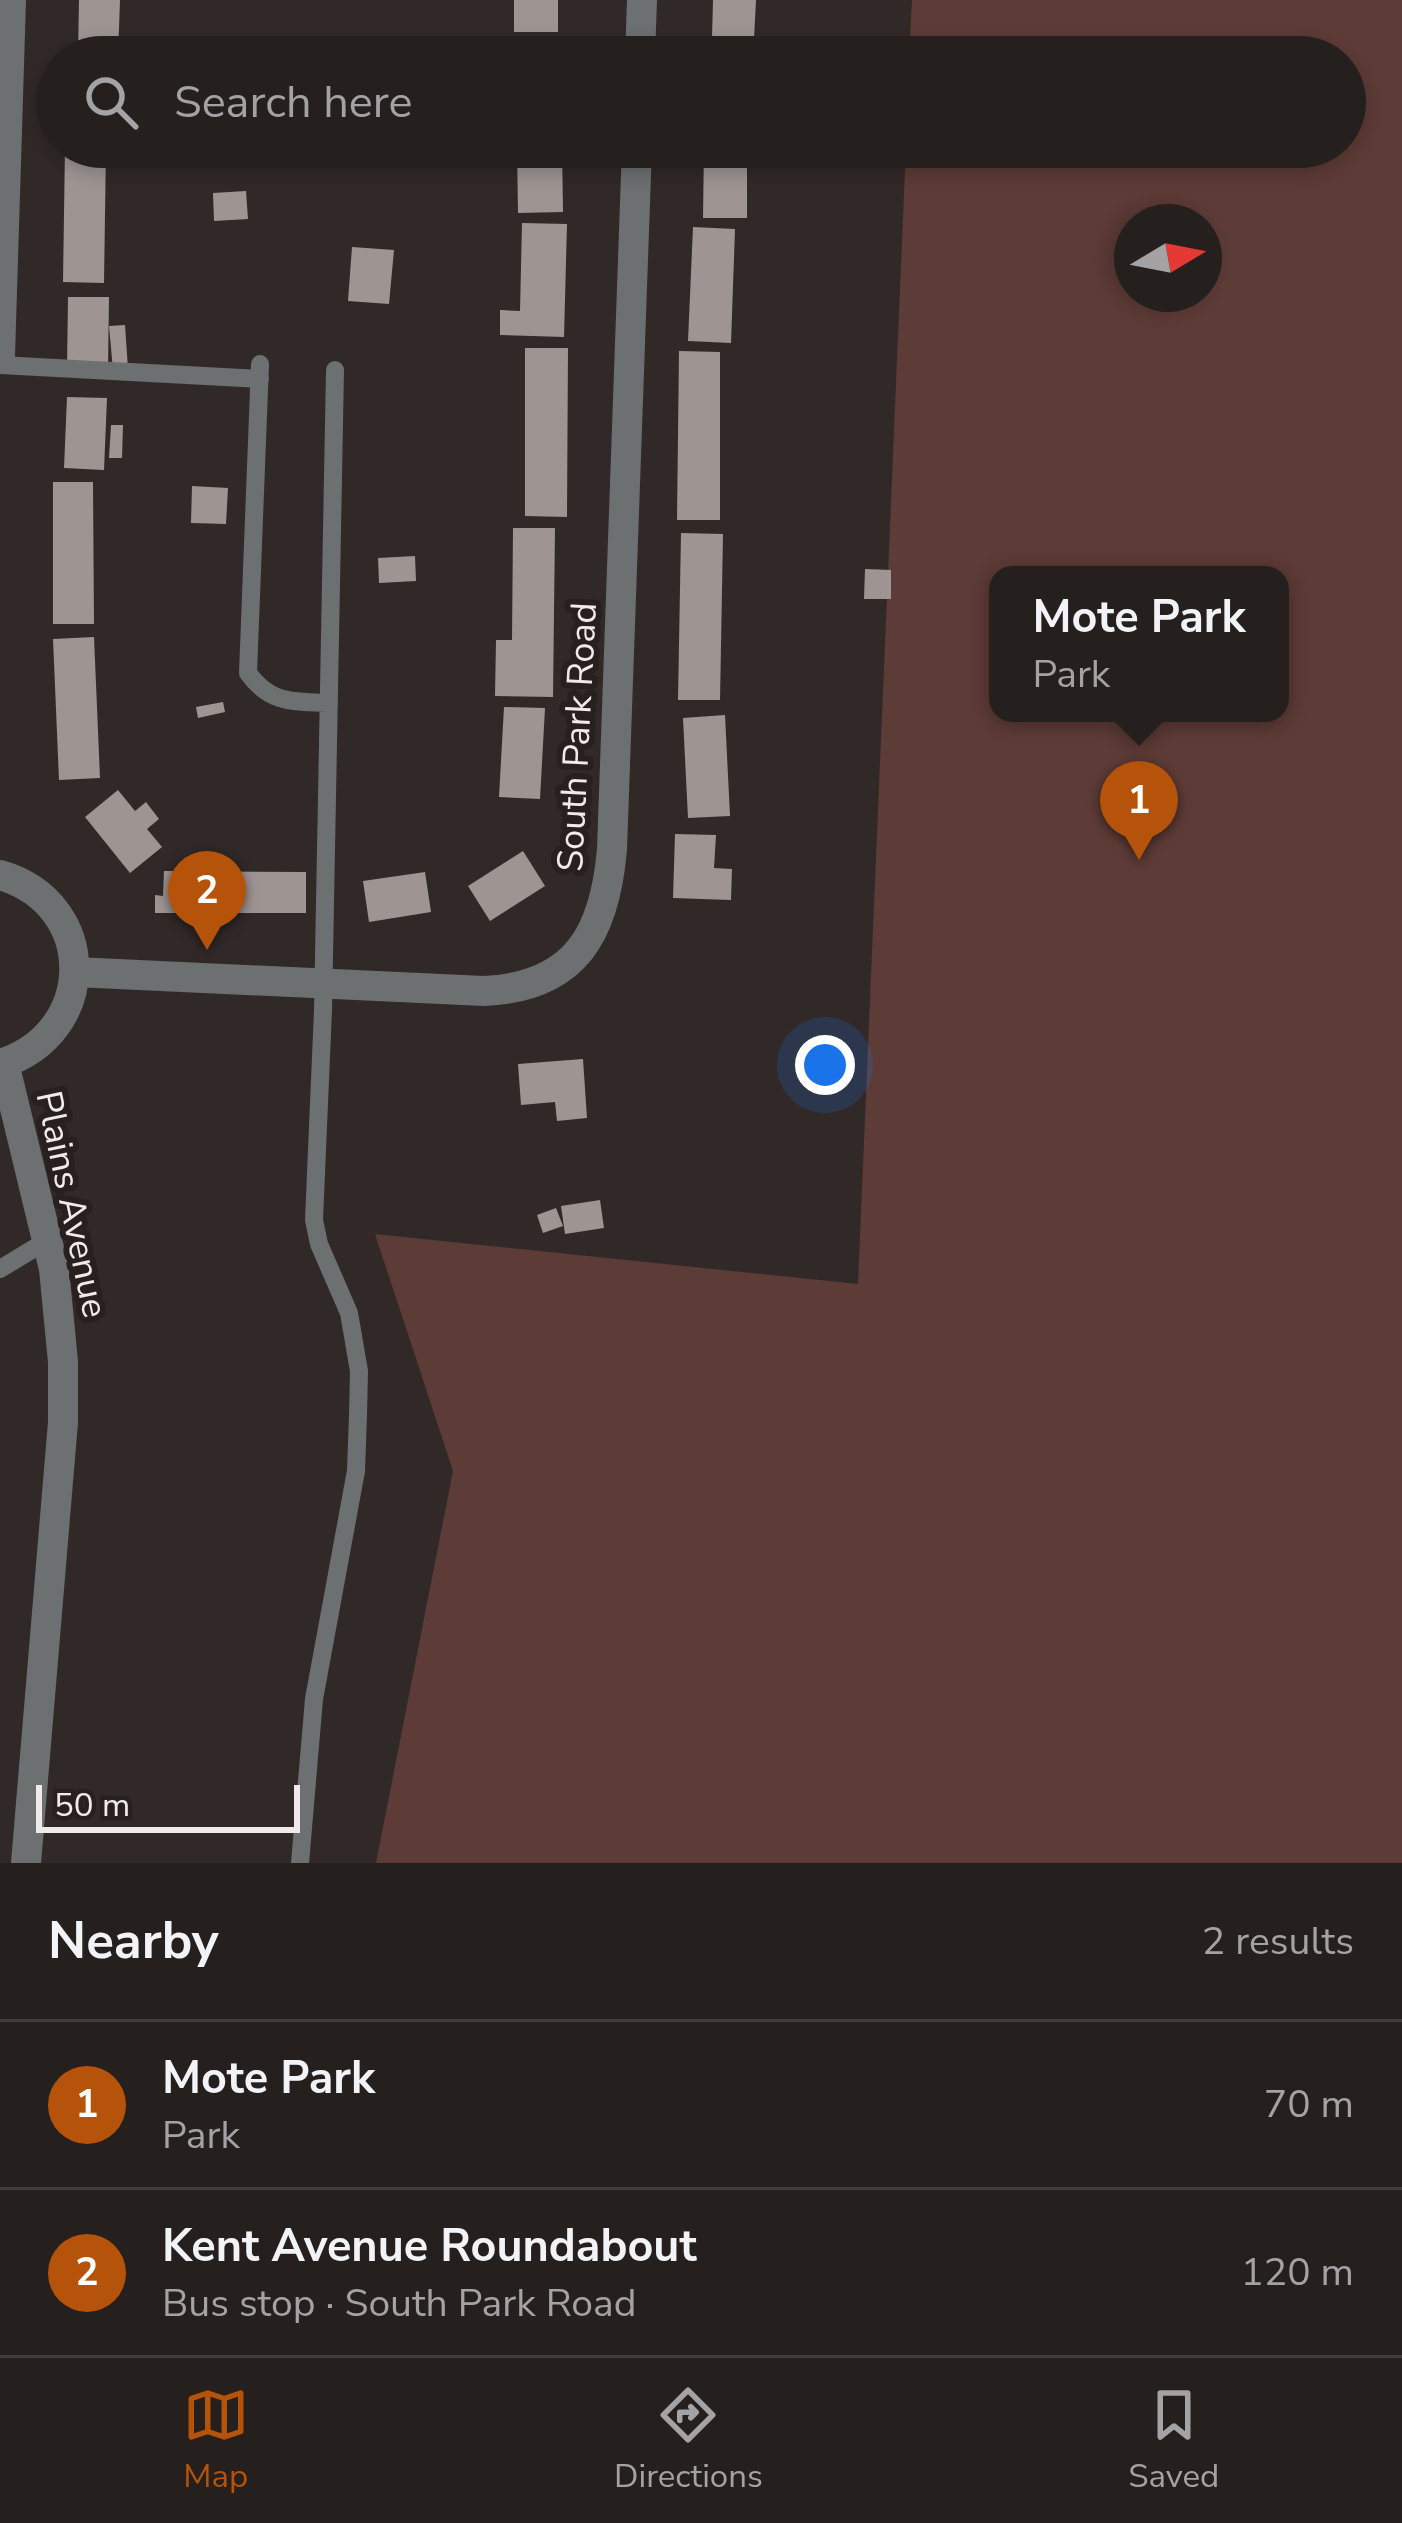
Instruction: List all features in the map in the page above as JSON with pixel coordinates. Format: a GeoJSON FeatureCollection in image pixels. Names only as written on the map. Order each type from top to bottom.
{"type":"FeatureCollection","features":[{"type":"Feature","properties":{"kind":"street"},"geometry":{"type":"LineString","coordinates":[[0,361],[11,0]]}},
{"type":"Feature","properties":{"kind":"street"},"geometry":{"type":"LineString","coordinates":[[641,36],[642,0]]}},
{"type":"Feature","properties":{"kind":"street","name":"South Park Road"},"geometry":{"type":"LineString","coordinates":[[75,972],[484,991],[533,984],[573,959],[597,926],[605,906],[613,826],[636,168]]}},
{"type":"Feature","properties":{"kind":"street"},"geometry":{"type":"LineString","coordinates":[[0,875],[33,890],[56,912],[72,946],[75,972]]}},
{"type":"Feature","properties":{"kind":"street","name":"Plains Avenue"},"geometry":{"type":"LineString","coordinates":[[26,1863],[63,1422],[60,1319],[47,1240],[2,1064],[29,1052],[54,1029],[68,1006],[75,972]]}},
{"type":"Feature","properties":{"kind":"lane"},"geometry":{"type":"LineString","coordinates":[[0,361],[260,371],[248,673],[260,690],[281,700],[329,703]]}},
{"type":"Feature","properties":{"kind":"lane"},"geometry":{"type":"LineString","coordinates":[[300,1863],[314,1700],[356,1471],[358,1415],[352,1326],[314,1220],[335,370]]}},
{"type":"Feature","properties":{"kind":"lane"},"geometry":{"type":"LineString","coordinates":[[0,1269],[47,1240]]}},
{"type":"Feature","properties":{"kind":"shaded area"},"geometry":{"type":"Polygon","coordinates":[[[912,0],[1402,0],[1402,1863],[376,1863],[453,1471],[375,1234],[858,1284],[905,168],[1366,168],[1366,36],[910,36],[912,0]]]}},
{"type":"Feature","properties":{"kind":"building"},"geometry":{"type":"Polygon","coordinates":[[[79,0],[120,0],[119,36],[78,36],[79,0]]]}},
{"type":"Feature","properties":{"kind":"building"},"geometry":{"type":"Polygon","coordinates":[[[514,0],[558,0],[558,32],[514,32],[514,0]]]}},
{"type":"Feature","properties":{"kind":"building"},"geometry":{"type":"Polygon","coordinates":[[[713,0],[756,0],[754,36],[712,36],[713,0]]]}},
{"type":"Feature","properties":{"kind":"building"},"geometry":{"type":"Polygon","coordinates":[[[65,168],[106,168],[104,283],[63,282],[65,168]]]}},
{"type":"Feature","properties":{"kind":"building"},"geometry":{"type":"Polygon","coordinates":[[[517,168],[562,168],[563,212],[518,213],[517,168]]]}},
{"type":"Feature","properties":{"kind":"building"},"geometry":{"type":"Polygon","coordinates":[[[704,168],[747,168],[747,218],[703,218],[704,168]]]}},
{"type":"Feature","properties":{"kind":"building"},"geometry":{"type":"Polygon","coordinates":[[[246,191],[248,219],[214,221],[213,193],[246,191]]]}},
{"type":"Feature","properties":{"kind":"building"},"geometry":{"type":"Polygon","coordinates":[[[522,223],[567,224],[564,337],[500,335],[500,310],[520,311],[522,223]]]}},
{"type":"Feature","properties":{"kind":"building"},"geometry":{"type":"Polygon","coordinates":[[[693,227],[735,229],[731,343],[688,341],[693,227]]]}},
{"type":"Feature","properties":{"kind":"building"},"geometry":{"type":"Polygon","coordinates":[[[352,247],[394,250],[389,304],[348,301],[352,247]]]}},
{"type":"Feature","properties":{"kind":"building"},"geometry":{"type":"Polygon","coordinates":[[[68,297],[109,297],[108,368],[67,368],[68,297]]]}},
{"type":"Feature","properties":{"kind":"building"},"geometry":{"type":"Polygon","coordinates":[[[125,325],[128,369],[113,370],[109,326],[125,325]]]}},
{"type":"Feature","properties":{"kind":"building"},"geometry":{"type":"Polygon","coordinates":[[[525,348],[568,348],[567,517],[525,516],[525,348]]]}},
{"type":"Feature","properties":{"kind":"building"},"geometry":{"type":"Polygon","coordinates":[[[679,351],[720,352],[720,520],[677,520],[679,351]]]}},
{"type":"Feature","properties":{"kind":"building"},"geometry":{"type":"Polygon","coordinates":[[[67,397],[107,398],[104,470],[64,468],[67,397]]]}},
{"type":"Feature","properties":{"kind":"building"},"geometry":{"type":"Polygon","coordinates":[[[111,425],[123,425],[122,458],[109,458],[111,425]]]}},
{"type":"Feature","properties":{"kind":"building"},"geometry":{"type":"Polygon","coordinates":[[[53,482],[93,482],[94,624],[53,624],[53,482]]]}},
{"type":"Feature","properties":{"kind":"building"},"geometry":{"type":"Polygon","coordinates":[[[192,486],[228,488],[226,524],[191,523],[192,486]]]}},
{"type":"Feature","properties":{"kind":"building"},"geometry":{"type":"Polygon","coordinates":[[[513,528],[555,528],[553,697],[495,696],[496,640],[512,640],[513,528]]]}},
{"type":"Feature","properties":{"kind":"building"},"geometry":{"type":"Polygon","coordinates":[[[681,533],[723,534],[720,700],[678,700],[681,533]]]}},
{"type":"Feature","properties":{"kind":"building"},"geometry":{"type":"Polygon","coordinates":[[[415,556],[416,581],[379,583],[378,558],[415,556]]]}},
{"type":"Feature","properties":{"kind":"building"},"geometry":{"type":"Polygon","coordinates":[[[865,569],[891,570],[891,599],[864,599],[865,569]]]}},
{"type":"Feature","properties":{"kind":"building"},"geometry":{"type":"Polygon","coordinates":[[[94,637],[100,778],[59,780],[53,639],[94,637]]]}},
{"type":"Feature","properties":{"kind":"building"},"geometry":{"type":"Polygon","coordinates":[[[223,702],[225,712],[198,718],[196,707],[223,702]]]}},
{"type":"Feature","properties":{"kind":"building"},"geometry":{"type":"Polygon","coordinates":[[[504,707],[545,708],[540,799],[499,797],[504,707]]]}},
{"type":"Feature","properties":{"kind":"building"},"geometry":{"type":"Polygon","coordinates":[[[725,715],[730,816],[688,818],[683,718],[725,715]]]}},
{"type":"Feature","properties":{"kind":"building"},"geometry":{"type":"Polygon","coordinates":[[[118,790],[135,811],[146,802],[159,819],[147,829],[162,847],[130,873],[85,817],[118,790]]]}},
{"type":"Feature","properties":{"kind":"building"},"geometry":{"type":"Polygon","coordinates":[[[675,834],[716,835],[714,868],[732,869],[731,900],[673,898],[675,834]]]}},
{"type":"Feature","properties":{"kind":"building"},"geometry":{"type":"Polygon","coordinates":[[[523,851],[545,886],[490,921],[468,886],[523,851]]]}},
{"type":"Feature","properties":{"kind":"building"},"geometry":{"type":"Polygon","coordinates":[[[164,871],[306,872],[306,913],[155,913],[155,895],[163,896],[164,871]]]}},
{"type":"Feature","properties":{"kind":"building"},"geometry":{"type":"Polygon","coordinates":[[[425,872],[431,912],[369,922],[363,881],[425,872]]]}},
{"type":"Feature","properties":{"kind":"building"},"geometry":{"type":"Polygon","coordinates":[[[583,1059],[587,1118],[557,1121],[555,1102],[521,1105],[518,1064],[583,1059]]]}},
{"type":"Feature","properties":{"kind":"building"},"geometry":{"type":"Polygon","coordinates":[[[600,1200],[604,1228],[565,1234],[561,1206],[600,1200]]]}},
{"type":"Feature","properties":{"kind":"building"},"geometry":{"type":"Polygon","coordinates":[[[556,1208],[563,1226],[543,1233],[537,1215],[556,1208]]]}},
{"type":"Feature","properties":{"kind":"place","name":"Mote Park"},"geometry":{"type":"Point","coordinates":[1139,860]}},
{"type":"Feature","properties":{"kind":"place","name":"Kent Avenue Roundabout"},"geometry":{"type":"Point","coordinates":[207,950]}}]}
